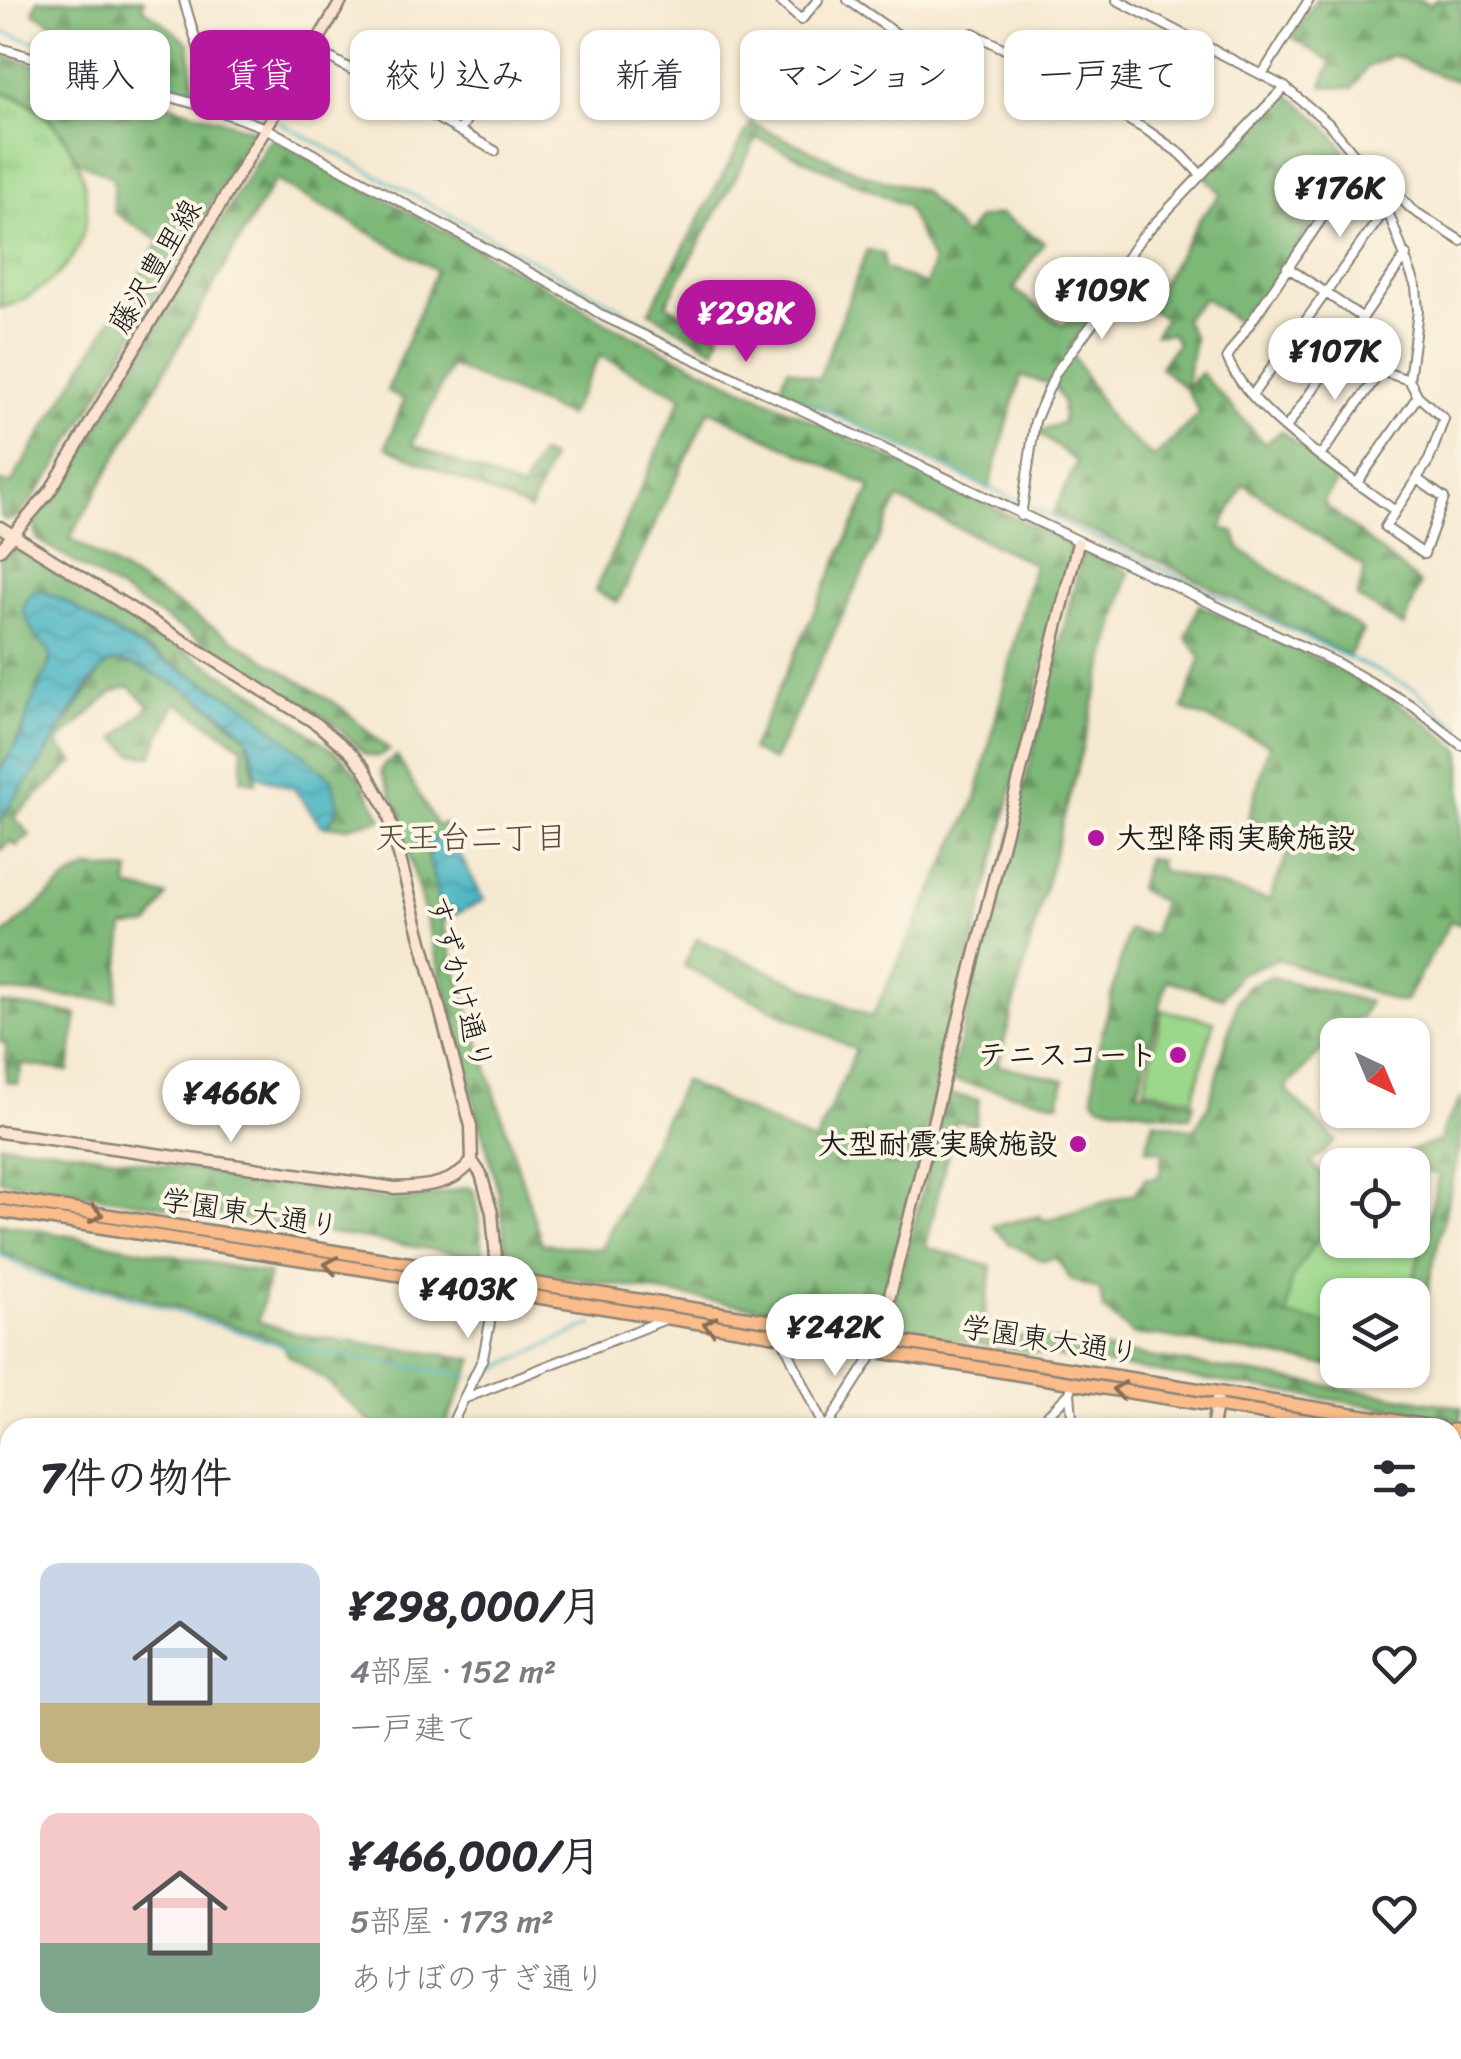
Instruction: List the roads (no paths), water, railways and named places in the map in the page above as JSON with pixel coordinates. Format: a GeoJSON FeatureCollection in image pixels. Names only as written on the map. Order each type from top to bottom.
{"type":"FeatureCollection","features":[{"type":"Feature","properties":{"kind":"main road","name":"学園東大通り"},"geometry":{"type":"LineString","coordinates":[[0,1198],[782,1338],[878,1345],[1072,1388],[1217,1399],[1307,1418]]}},
{"type":"Feature","properties":{"kind":"main road","name":"学園東大通り"},"geometry":{"type":"LineString","coordinates":[[0,1211],[1217,1399],[1363,1418]]}},
{"type":"Feature","properties":{"kind":"street"},"geometry":{"type":"LineString","coordinates":[[184,0],[192,30]]}},
{"type":"Feature","properties":{"kind":"street","name":"藤沢豊里線"},"geometry":{"type":"LineString","coordinates":[[324,30],[342,0]]}},
{"type":"Feature","properties":{"kind":"street"},"geometry":{"type":"LineString","coordinates":[[779,0],[801,20],[818,0]]}},
{"type":"Feature","properties":{"kind":"street"},"geometry":{"type":"LineString","coordinates":[[848,0],[907,41],[941,54],[973,33],[1148,131],[1182,155],[1201,175]]}},
{"type":"Feature","properties":{"kind":"street"},"geometry":{"type":"LineString","coordinates":[[1117,0],[1285,86],[1328,123],[1354,154],[1386,209],[1416,287],[1418,310],[1408,380],[1418,396],[1444,419],[1429,460],[1394,510],[1385,527],[1424,554],[1444,498],[1417,478]]}},
{"type":"Feature","properties":{"kind":"street"},"geometry":{"type":"LineString","coordinates":[[1263,72],[1309,0]]}},
{"type":"Feature","properties":{"kind":"street"},"geometry":{"type":"LineString","coordinates":[[0,48],[190,102]]}},
{"type":"Feature","properties":{"kind":"street"},"geometry":{"type":"LineString","coordinates":[[330,58],[495,151]]}},
{"type":"Feature","properties":{"kind":"street"},"geometry":{"type":"LineString","coordinates":[[1022,516],[1035,421],[1056,372],[1106,306],[1123,264],[1140,239],[1285,86]]}},
{"type":"Feature","properties":{"kind":"street"},"geometry":{"type":"LineString","coordinates":[[244,120],[266,128],[571,295],[602,316],[1337,663],[1413,706],[1461,746]]}},
{"type":"Feature","properties":{"kind":"street","name":"藤沢豊里線"},"geometry":{"type":"LineString","coordinates":[[0,550],[50,491],[271,120]]}},
{"type":"Feature","properties":{"kind":"street"},"geometry":{"type":"LineString","coordinates":[[460,132],[467,120]]}},
{"type":"Feature","properties":{"kind":"street"},"geometry":{"type":"LineString","coordinates":[[1354,154],[1369,162],[1411,210],[1461,241]]}},
{"type":"Feature","properties":{"kind":"street"},"geometry":{"type":"LineString","coordinates":[[1354,154],[1355,170],[1227,357],[1233,374],[1286,428],[1394,510]]}},
{"type":"Feature","properties":{"kind":"street"},"geometry":{"type":"LineString","coordinates":[[1253,394],[1386,209]]}},
{"type":"Feature","properties":{"kind":"street"},"geometry":{"type":"LineString","coordinates":[[1286,428],[1406,255]]}},
{"type":"Feature","properties":{"kind":"street"},"geometry":{"type":"LineString","coordinates":[[1287,266],[1362,318]]}},
{"type":"Feature","properties":{"kind":"street"},"geometry":{"type":"LineString","coordinates":[[1344,345],[1381,372],[1408,380]]}},
{"type":"Feature","properties":{"kind":"street"},"geometry":{"type":"LineString","coordinates":[[1320,456],[1381,372]]}},
{"type":"Feature","properties":{"kind":"street"},"geometry":{"type":"LineString","coordinates":[[1357,483],[1418,396]]}},
{"type":"Feature","properties":{"kind":"street","name":"すずかけ通り"},"geometry":{"type":"LineString","coordinates":[[0,527],[316,724],[364,768],[394,830],[472,1126],[472,1161],[487,1192],[497,1285]]}},
{"type":"Feature","properties":{"kind":"street"},"geometry":{"type":"LineString","coordinates":[[831,1418],[878,1345],[1078,543]]}},
{"type":"Feature","properties":{"kind":"street"},"geometry":{"type":"LineString","coordinates":[[0,1132],[395,1188],[448,1180],[463,1172],[472,1161]]}},
{"type":"Feature","properties":{"kind":"street"},"geometry":{"type":"LineString","coordinates":[[455,1418],[483,1358],[497,1285]]}},
{"type":"Feature","properties":{"kind":"street"},"geometry":{"type":"LineString","coordinates":[[466,1398],[669,1318]]}},
{"type":"Feature","properties":{"kind":"street"},"geometry":{"type":"LineString","coordinates":[[782,1338],[820,1418]]}},
{"type":"Feature","properties":{"kind":"street"},"geometry":{"type":"LineString","coordinates":[[1044,1418],[1072,1388]]}},
{"type":"Feature","properties":{"kind":"street"},"geometry":{"type":"LineString","coordinates":[[1072,1388],[1074,1418]]}},
{"type":"Feature","properties":{"kind":"street"},"geometry":{"type":"LineString","coordinates":[[1214,1418],[1217,1399]]}},
{"type":"Feature","properties":{"kind":"water"},"geometry":{"type":"Polygon","coordinates":[[[35,591],[67,602],[118,635],[247,706],[332,779],[338,807],[328,826],[322,826],[294,789],[257,776],[248,739],[225,717],[162,677],[123,663],[111,663],[94,678],[0,825],[0,770],[22,735],[50,663],[50,652],[34,634],[23,610],[35,591]]]}},
{"type":"Feature","properties":{"kind":"water"},"geometry":{"type":"Polygon","coordinates":[[[448,832],[484,900],[443,921],[425,841],[448,832]]]}},
{"type":"Feature","properties":{"kind":"waterway"},"geometry":{"type":"LineString","coordinates":[[0,31],[190,89]]}},
{"type":"Feature","properties":{"kind":"waterway"},"geometry":{"type":"LineString","coordinates":[[279,122],[705,354],[1017,501]]}},
{"type":"Feature","properties":{"kind":"waterway"},"geometry":{"type":"LineString","coordinates":[[1030,507],[1415,689],[1461,730]]}},
{"type":"Feature","properties":{"kind":"waterway"},"geometry":{"type":"LineString","coordinates":[[0,1255],[64,1284],[108,1290],[286,1347],[469,1377]]}},
{"type":"Feature","properties":{"kind":"waterway"},"geometry":{"type":"LineString","coordinates":[[477,1378],[593,1324]]}},
{"type":"Feature","properties":{"kind":"place","name":"大型降雨実験施設"},"geometry":{"type":"Point","coordinates":[1096,838]}},
{"type":"Feature","properties":{"kind":"place","name":"テニスコート"},"geometry":{"type":"Point","coordinates":[1178,1055]}},
{"type":"Feature","properties":{"kind":"place","name":"大型耐震実験施設"},"geometry":{"type":"Point","coordinates":[1078,1144]}},
{"type":"Feature","properties":{"kind":"district","name":"天王台二丁目"},"geometry":{"type":"Point","coordinates":[471,837]}}]}
